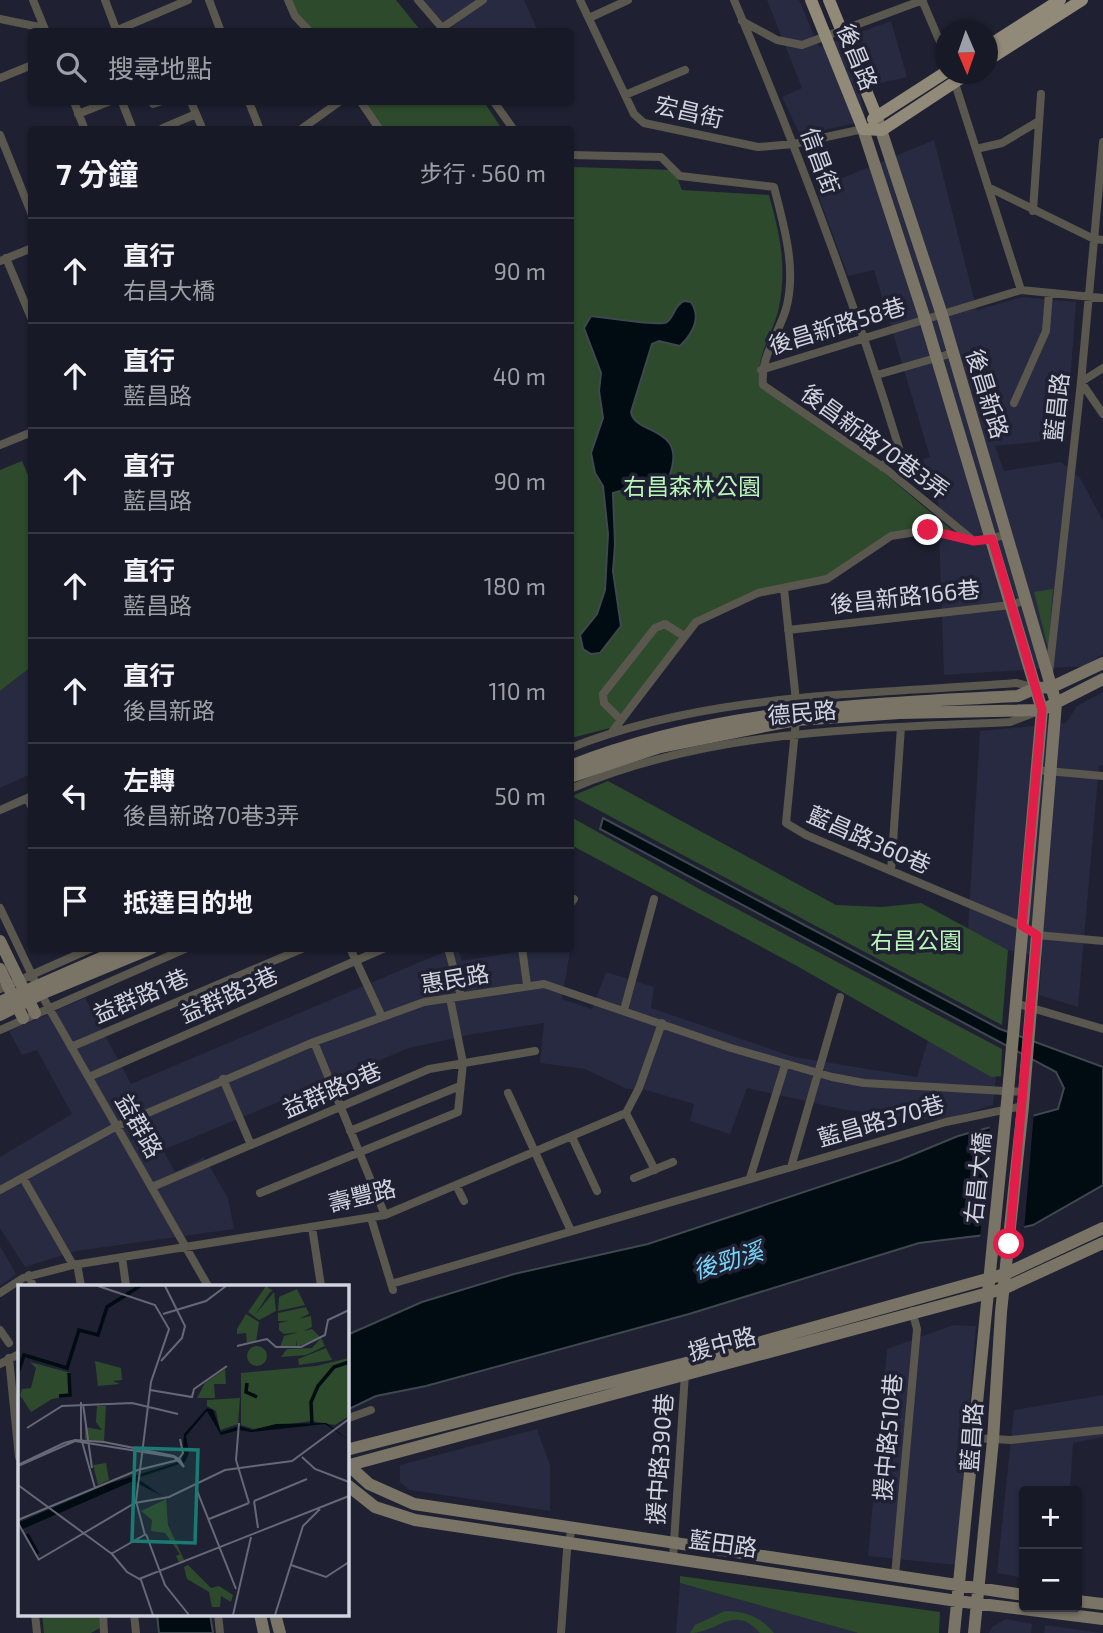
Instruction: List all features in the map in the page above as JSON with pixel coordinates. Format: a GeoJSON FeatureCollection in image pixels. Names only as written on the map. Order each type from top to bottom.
{"type":"FeatureCollection","features":[{"type":"Feature","properties":{"kind":"main road","name":"後昌路"},"geometry":{"type":"LineString","coordinates":[[811,0],[863,130],[876,116],[936,84]]}},
{"type":"Feature","properties":{"kind":"main road","name":"後昌路"},"geometry":{"type":"LineString","coordinates":[[829,0],[876,116]]}},
{"type":"Feature","properties":{"kind":"main road"},"geometry":{"type":"LineString","coordinates":[[998,55],[1082,0]]}},
{"type":"Feature","properties":{"kind":"main road"},"geometry":{"type":"LineString","coordinates":[[998,39],[1057,1]]}},
{"type":"Feature","properties":{"kind":"main road","name":"後昌路"},"geometry":{"type":"LineString","coordinates":[[882,130],[941,84]]}},
{"type":"Feature","properties":{"kind":"main road"},"geometry":{"type":"LineString","coordinates":[[863,130],[882,130]]}},
{"type":"Feature","properties":{"kind":"street"},"geometry":{"type":"LineString","coordinates":[[33,0],[44,28]]}},
{"type":"Feature","properties":{"kind":"street"},"geometry":{"type":"LineString","coordinates":[[105,0],[115,28]]}},
{"type":"Feature","properties":{"kind":"street"},"geometry":{"type":"LineString","coordinates":[[123,28],[188,0]]}},
{"type":"Feature","properties":{"kind":"street"},"geometry":{"type":"LineString","coordinates":[[209,0],[220,28]]}},
{"type":"Feature","properties":{"kind":"street"},"geometry":{"type":"LineString","coordinates":[[288,0],[295,16],[306,28]]}},
{"type":"Feature","properties":{"kind":"street"},"geometry":{"type":"LineString","coordinates":[[418,0],[439,28]]}},
{"type":"Feature","properties":{"kind":"street"},"geometry":{"type":"LineString","coordinates":[[442,28],[469,3],[483,0]]}},
{"type":"Feature","properties":{"kind":"street","name":"宏昌街"},"geometry":{"type":"LineString","coordinates":[[580,0],[634,114],[644,123],[758,147],[794,144],[863,130]]}},
{"type":"Feature","properties":{"kind":"street"},"geometry":{"type":"LineString","coordinates":[[589,18],[628,0]]}},
{"type":"Feature","properties":{"kind":"street","name":"信昌街"},"geometry":{"type":"LineString","coordinates":[[734,0],[794,144],[877,375],[899,448],[882,467]]}},
{"type":"Feature","properties":{"kind":"street"},"geometry":{"type":"LineString","coordinates":[[743,21],[760,32],[795,45],[826,37],[923,0],[935,29]]}},
{"type":"Feature","properties":{"kind":"street"},"geometry":{"type":"LineString","coordinates":[[0,19],[37,28]]}},
{"type":"Feature","properties":{"kind":"street"},"geometry":{"type":"LineString","coordinates":[[0,78],[28,67]]}},
{"type":"Feature","properties":{"kind":"street"},"geometry":{"type":"LineString","coordinates":[[625,95],[685,70]]}},
{"type":"Feature","properties":{"kind":"street"},"geometry":{"type":"LineString","coordinates":[[954,84],[1021,290],[1103,298]]}},
{"type":"Feature","properties":{"kind":"street"},"geometry":{"type":"LineString","coordinates":[[1033,211],[1041,94]]}},
{"type":"Feature","properties":{"kind":"street"},"geometry":{"type":"LineString","coordinates":[[75,105],[83,126]]}},
{"type":"Feature","properties":{"kind":"street"},"geometry":{"type":"LineString","coordinates":[[78,114],[100,105]]}},
{"type":"Feature","properties":{"kind":"street"},"geometry":{"type":"LineString","coordinates":[[123,105],[131,126]]}},
{"type":"Feature","properties":{"kind":"street"},"geometry":{"type":"LineString","coordinates":[[192,105],[201,126]]}},
{"type":"Feature","properties":{"kind":"street"},"geometry":{"type":"LineString","coordinates":[[250,105],[258,126]]}},
{"type":"Feature","properties":{"kind":"street"},"geometry":{"type":"LineString","coordinates":[[306,126],[335,105]]}},
{"type":"Feature","properties":{"kind":"street"},"geometry":{"type":"LineString","coordinates":[[363,105],[377,126]]}},
{"type":"Feature","properties":{"kind":"street"},"geometry":{"type":"LineString","coordinates":[[496,105],[511,126]]}},
{"type":"Feature","properties":{"kind":"street"},"geometry":{"type":"LineString","coordinates":[[168,126],[196,114]]}},
{"type":"Feature","properties":{"kind":"street","name":"後昌新路"},"geometry":{"type":"LineString","coordinates":[[876,116],[942,315],[1050,681]]}},
{"type":"Feature","properties":{"kind":"street"},"geometry":{"type":"LineString","coordinates":[[976,149],[1002,143],[1039,121]]}},
{"type":"Feature","properties":{"kind":"street","name":"後昌新路"},"geometry":{"type":"LineString","coordinates":[[863,130],[925,319],[1036,688]]}},
{"type":"Feature","properties":{"kind":"street"},"geometry":{"type":"LineString","coordinates":[[0,135],[28,205]]}},
{"type":"Feature","properties":{"kind":"street","name":"藍昌路"},"geometry":{"type":"LineString","coordinates":[[1024,1092],[1056,703],[1050,681],[1089,297],[1099,239],[1103,142]]}},
{"type":"Feature","properties":{"kind":"street"},"geometry":{"type":"LineString","coordinates":[[574,155],[661,157],[680,176],[774,187],[790,249],[787,307],[761,370]]}},
{"type":"Feature","properties":{"kind":"street"},"geometry":{"type":"LineString","coordinates":[[988,187],[1033,211],[1099,239]]}},
{"type":"Feature","properties":{"kind":"street"},"geometry":{"type":"LineString","coordinates":[[28,250],[3,259],[28,312]]}},
{"type":"Feature","properties":{"kind":"street","name":"後昌新路58巷"},"geometry":{"type":"LineString","coordinates":[[761,370],[1021,290]]}},
{"type":"Feature","properties":{"kind":"street"},"geometry":{"type":"LineString","coordinates":[[1014,403],[1046,331],[1049,293]]}},
{"type":"Feature","properties":{"kind":"street"},"geometry":{"type":"LineString","coordinates":[[877,375],[953,353]]}},
{"type":"Feature","properties":{"kind":"street"},"geometry":{"type":"LineString","coordinates":[[1103,368],[1082,382],[1103,414]]}},
{"type":"Feature","properties":{"kind":"street","name":"後昌新路70巷3弄"},"geometry":{"type":"LineString","coordinates":[[761,370],[763,385],[882,467],[974,541]]}},
{"type":"Feature","properties":{"kind":"street"},"geometry":{"type":"LineString","coordinates":[[0,444],[28,434]]}},
{"type":"Feature","properties":{"kind":"street","name":"後昌新路70巷3弄"},"geometry":{"type":"LineString","coordinates":[[612,732],[696,622],[758,593],[827,579],[891,536],[928,530],[974,541],[1007,535]]}},
{"type":"Feature","properties":{"kind":"street"},"geometry":{"type":"LineString","coordinates":[[784,589],[795,715]]}},
{"type":"Feature","properties":{"kind":"street","name":"後昌新路166巷"},"geometry":{"type":"LineString","coordinates":[[788,629],[1011,605],[1026,600]]}},
{"type":"Feature","properties":{"kind":"street"},"geometry":{"type":"LineString","coordinates":[[621,720],[604,703],[603,694],[655,628],[665,624],[684,636]]}},
{"type":"Feature","properties":{"kind":"street","name":"德民路"},"geometry":{"type":"LineString","coordinates":[[574,765],[695,726],[1018,696],[1050,681],[1103,663]]}},
{"type":"Feature","properties":{"kind":"street","name":"德民路"},"geometry":{"type":"LineString","coordinates":[[574,776],[673,743],[795,715],[901,727],[1023,720],[1103,679]]}},
{"type":"Feature","properties":{"kind":"street"},"geometry":{"type":"LineString","coordinates":[[1006,1112],[1042,710],[1036,688]]}},
{"type":"Feature","properties":{"kind":"street","name":"德民路"},"geometry":{"type":"LineString","coordinates":[[574,746],[612,732],[691,714],[795,715],[1042,710]]}},
{"type":"Feature","properties":{"kind":"street","name":"德民路"},"geometry":{"type":"LineString","coordinates":[[574,787],[605,774],[702,747],[795,715]]}},
{"type":"Feature","properties":{"kind":"street","name":"藍昌路360巷"},"geometry":{"type":"LineString","coordinates":[[795,715],[786,823],[806,835],[1022,926]]}},
{"type":"Feature","properties":{"kind":"street"},"geometry":{"type":"LineString","coordinates":[[891,871],[901,727]]}},
{"type":"Feature","properties":{"kind":"street"},"geometry":{"type":"LineString","coordinates":[[1036,770],[1103,776]]}},
{"type":"Feature","properties":{"kind":"street"},"geometry":{"type":"LineString","coordinates":[[0,810],[28,797]]}},
{"type":"Feature","properties":{"kind":"street"},"geometry":{"type":"LineString","coordinates":[[624,1010],[654,899]]}},
{"type":"Feature","properties":{"kind":"street","name":"益群路"},"geometry":{"type":"LineString","coordinates":[[0,908],[16,999],[48,1007],[207,1285]]}},
{"type":"Feature","properties":{"kind":"street"},"geometry":{"type":"LineString","coordinates":[[1022,926],[1037,935],[1103,941]]}},
{"type":"Feature","properties":{"kind":"street"},"geometry":{"type":"LineString","coordinates":[[0,941],[16,999]]}},
{"type":"Feature","properties":{"kind":"street"},"geometry":{"type":"LineString","coordinates":[[0,1030],[16,999],[86,952]]}},
{"type":"Feature","properties":{"kind":"street"},"geometry":{"type":"LineString","coordinates":[[16,999],[116,952]]}},
{"type":"Feature","properties":{"kind":"street"},"geometry":{"type":"LineString","coordinates":[[16,999],[141,952]]}},
{"type":"Feature","properties":{"kind":"street"},"geometry":{"type":"LineString","coordinates":[[0,969],[16,999],[48,1007],[178,952]]}},
{"type":"Feature","properties":{"kind":"street","name":"益群路1巷"},"geometry":{"type":"LineString","coordinates":[[71,1047],[295,952]]}},
{"type":"Feature","properties":{"kind":"street"},"geometry":{"type":"LineString","coordinates":[[352,952],[382,1017]]}},
{"type":"Feature","properties":{"kind":"street","name":"益群路3巷"},"geometry":{"type":"LineString","coordinates":[[89,1077],[376,952]]}},
{"type":"Feature","properties":{"kind":"street"},"geometry":{"type":"LineString","coordinates":[[449,952],[461,996]]}},
{"type":"Feature","properties":{"kind":"street"},"geometry":{"type":"LineString","coordinates":[[523,952],[527,985]]}},
{"type":"Feature","properties":{"kind":"street","name":"惠民路"},"geometry":{"type":"LineString","coordinates":[[0,1190],[117,1126],[314,1042],[424,1002],[527,985],[554,985],[785,1065],[820,1074],[864,1083],[1024,1092]]}},
{"type":"Feature","properties":{"kind":"street"},"geometry":{"type":"LineString","coordinates":[[791,1167],[820,1074],[840,997]]}},
{"type":"Feature","properties":{"kind":"street"},"geometry":{"type":"LineString","coordinates":[[260,1193],[458,1112],[463,1063],[450,998]]}},
{"type":"Feature","properties":{"kind":"street"},"geometry":{"type":"LineString","coordinates":[[1014,1003],[1103,1029]]}},
{"type":"Feature","properties":{"kind":"street"},"geometry":{"type":"LineString","coordinates":[[655,1170],[626,1112],[639,1088],[662,1023]]}},
{"type":"Feature","properties":{"kind":"street"},"geometry":{"type":"LineString","coordinates":[[314,1042],[385,1215]]}},
{"type":"Feature","properties":{"kind":"street","name":"益群路9巷"},"geometry":{"type":"LineString","coordinates":[[152,1187],[429,1069],[535,1051]]}},
{"type":"Feature","properties":{"kind":"street"},"geometry":{"type":"LineString","coordinates":[[750,1178],[785,1065]]}},
{"type":"Feature","properties":{"kind":"street"},"geometry":{"type":"LineString","coordinates":[[223,1079],[251,1145]]}},
{"type":"Feature","properties":{"kind":"street"},"geometry":{"type":"LineString","coordinates":[[350,1132],[460,1086]]}},
{"type":"Feature","properties":{"kind":"street"},"geometry":{"type":"LineString","coordinates":[[1023,1110],[1024,1092]]}},
{"type":"Feature","properties":{"kind":"street"},"geometry":{"type":"LineString","coordinates":[[508,1093],[571,1231]]}},
{"type":"Feature","properties":{"kind":"street","name":"藍昌路370巷"},"geometry":{"type":"LineString","coordinates":[[371,1218],[392,1287],[571,1231],[946,1122],[1023,1110]]}},
{"type":"Feature","properties":{"kind":"street","name":"右昌大橋"},"geometry":{"type":"LineString","coordinates":[[1009,1244],[1023,1110]]}},
{"type":"Feature","properties":{"kind":"street","name":"壽豐路"},"geometry":{"type":"LineString","coordinates":[[0,1293],[29,1275],[75,1264],[385,1215],[626,1112]]}},
{"type":"Feature","properties":{"kind":"street","name":"右昌大橋"},"geometry":{"type":"LineString","coordinates":[[992,1244],[1006,1112]]}},
{"type":"Feature","properties":{"kind":"street"},"geometry":{"type":"LineString","coordinates":[[572,1137],[597,1191]]}},
{"type":"Feature","properties":{"kind":"street"},"geometry":{"type":"LineString","coordinates":[[634,1178],[673,1162]]}},
{"type":"Feature","properties":{"kind":"street"},"geometry":{"type":"LineString","coordinates":[[23,1178],[75,1264],[81,1285]]}},
{"type":"Feature","properties":{"kind":"street"},"geometry":{"type":"LineString","coordinates":[[456,1185],[464,1201]]}},
{"type":"Feature","properties":{"kind":"street"},"geometry":{"type":"LineString","coordinates":[[312,1227],[321,1285]]}},
{"type":"Feature","properties":{"kind":"street","name":"援中路"},"geometry":{"type":"LineString","coordinates":[[348,1465],[910,1307],[1005,1274],[1103,1228]]}},
{"type":"Feature","properties":{"kind":"street","name":"援中路"},"geometry":{"type":"LineString","coordinates":[[910,1307],[1003,1289],[1103,1243]]}},
{"type":"Feature","properties":{"kind":"street","name":"藍昌路"},"geometry":{"type":"LineString","coordinates":[[954,1633],[992,1244]]}},
{"type":"Feature","properties":{"kind":"street","name":"藍昌路"},"geometry":{"type":"LineString","coordinates":[[975,1633],[1009,1244]]}},
{"type":"Feature","properties":{"kind":"street"},"geometry":{"type":"LineString","coordinates":[[122,1257],[126,1285]]}},
{"type":"Feature","properties":{"kind":"street"},"geometry":{"type":"LineString","coordinates":[[29,1275],[33,1285]]}},
{"type":"Feature","properties":{"kind":"street","name":"援中路510巷"},"geometry":{"type":"LineString","coordinates":[[895,1576],[917,1329],[910,1307]]}},
{"type":"Feature","properties":{"kind":"street"},"geometry":{"type":"LineString","coordinates":[[0,1330],[9,1343]]}},
{"type":"Feature","properties":{"kind":"street"},"geometry":{"type":"LineString","coordinates":[[0,1364],[18,1354]]}},
{"type":"Feature","properties":{"kind":"street"},"geometry":{"type":"LineString","coordinates":[[9,1359],[18,1447]]}},
{"type":"Feature","properties":{"kind":"street","name":"援中路"},"geometry":{"type":"LineString","coordinates":[[348,1450],[685,1369]]}},
{"type":"Feature","properties":{"kind":"street","name":"援中路390巷"},"geometry":{"type":"LineString","coordinates":[[673,1558],[685,1369]]}},
{"type":"Feature","properties":{"kind":"street"},"geometry":{"type":"LineString","coordinates":[[348,1418],[371,1410]]}},
{"type":"Feature","properties":{"kind":"street"},"geometry":{"type":"LineString","coordinates":[[974,1438],[993,1440],[1103,1430]]}},
{"type":"Feature","properties":{"kind":"street","name":"藍田路"},"geometry":{"type":"LineString","coordinates":[[348,1466],[369,1484],[414,1504],[1019,1594]]}},
{"type":"Feature","properties":{"kind":"street","name":"藍田路"},"geometry":{"type":"LineString","coordinates":[[348,1487],[375,1507],[395,1515],[957,1601],[1103,1619]]}},
{"type":"Feature","properties":{"kind":"street"},"geometry":{"type":"LineString","coordinates":[[561,1633],[572,1528]]}},
{"type":"Feature","properties":{"kind":"street"},"geometry":{"type":"LineString","coordinates":[[1082,1602],[1103,1604]]}},
{"type":"Feature","properties":{"kind":"street"},"geometry":{"type":"LineString","coordinates":[[276,1616],[280,1633]]}},
{"type":"Feature","properties":{"kind":"shaded area"},"geometry":{"type":"Polygon","coordinates":[[[423,0],[524,0],[537,28],[446,28],[423,0]]]}},
{"type":"Feature","properties":{"kind":"shaded area"},"geometry":{"type":"Polygon","coordinates":[[[767,0],[799,0],[819,47],[891,21],[907,77],[859,88],[866,121],[800,135],[782,97],[802,88],[767,0]]]}},
{"type":"Feature","properties":{"kind":"shaded area"},"geometry":{"type":"Polygon","coordinates":[[[934,140],[977,310],[1022,297],[1076,302],[1066,439],[995,446],[1004,471],[1061,462],[1080,478],[1103,521],[1103,654],[1084,666],[944,675],[938,503],[923,459],[930,457],[874,270],[848,276],[816,189],[934,140]]]}},
{"type":"Feature","properties":{"kind":"shaded area"},"geometry":{"type":"Polygon","coordinates":[[[28,669],[28,775],[0,788],[0,691],[28,669]]]}},
{"type":"Feature","properties":{"kind":"shaded area"},"geometry":{"type":"Polygon","coordinates":[[[1103,692],[1103,765],[1099,766],[1078,1007],[1039,995],[1042,957],[1008,950],[968,929],[980,731],[1066,723],[1077,706],[1103,692]]]}},
{"type":"Feature","properties":{"kind":"shaded area"},"geometry":{"type":"Polygon","coordinates":[[[444,952],[459,952],[462,961],[515,952],[570,952],[562,999],[592,1009],[606,972],[654,987],[651,1008],[794,1057],[917,1077],[928,1040],[991,1077],[996,1076],[993,1105],[940,1121],[846,1110],[747,1088],[730,1134],[690,1121],[694,1104],[646,1090],[627,1089],[585,1069],[540,1063],[544,1023],[473,1034],[409,1048],[163,1150],[175,1172],[204,1157],[228,1198],[234,1229],[76,1251],[25,1267],[0,1228],[0,1157],[72,1114],[37,1050],[22,1055],[9,1031],[85,998],[131,1084],[444,952]]]}},
{"type":"Feature","properties":{"kind":"shaded area"},"geometry":{"type":"Polygon","coordinates":[[[0,1246],[16,1274],[0,1286],[0,1246]]]}},
{"type":"Feature","properties":{"kind":"shaded area"},"geometry":{"type":"Polygon","coordinates":[[[953,1325],[976,1326],[956,1565],[868,1556],[887,1349],[953,1325]]]}},
{"type":"Feature","properties":{"kind":"shaded area"},"geometry":{"type":"Polygon","coordinates":[[[1103,1395],[1103,1437],[1073,1443],[1070,1486],[1019,1486],[1019,1577],[997,1573],[1014,1410],[1103,1395]]]}},
{"type":"Feature","properties":{"kind":"shaded area"},"geometry":{"type":"Polygon","coordinates":[[[537,1429],[550,1465],[550,1511],[410,1490],[400,1482],[400,1465],[537,1429]]]}},
{"type":"Feature","properties":{"kind":"shaded area"},"geometry":{"type":"Polygon","coordinates":[[[680,1583],[858,1633],[676,1633],[680,1583]]]}},
{"type":"Feature","properties":{"kind":"shaded area"},"geometry":{"type":"Polygon","coordinates":[[[1006,1619],[1032,1624],[1031,1633],[989,1633],[992,1627],[1006,1619]]]}},
{"type":"Feature","properties":{"kind":"shaded area"},"geometry":{"type":"Polygon","coordinates":[[[1045,1625],[1101,1633],[1044,1633],[1045,1625]]]}},
{"type":"Feature","properties":{"kind":"green space"},"geometry":{"type":"Polygon","coordinates":[[[289,0],[396,0],[419,28],[303,28],[289,0]]]}},
{"type":"Feature","properties":{"kind":"green space"},"geometry":{"type":"Polygon","coordinates":[[[364,105],[486,105],[500,126],[381,126],[364,105]]]}},
{"type":"Feature","properties":{"kind":"green space","name":"右昌森林公園"},"geometry":{"type":"Polygon","coordinates":[[[574,167],[674,170],[682,190],[769,195],[779,237],[782,278],[779,307],[759,368],[762,389],[882,471],[963,540],[918,535],[888,540],[819,583],[743,596],[691,626],[618,726],[574,737],[574,167]]]}},
{"type":"Feature","properties":{"kind":"green space"},"geometry":{"type":"Polygon","coordinates":[[[22,461],[28,475],[28,669],[0,691],[0,470],[22,461]]]}},
{"type":"Feature","properties":{"kind":"green space"},"geometry":{"type":"Polygon","coordinates":[[[1053,589],[1048,648],[1034,592],[1053,589]]]}},
{"type":"Feature","properties":{"kind":"green space","name":"右昌公園"},"geometry":{"type":"Polygon","coordinates":[[[608,781],[836,905],[881,907],[921,903],[1008,950],[1002,1025],[574,797],[608,781]]]}},
{"type":"Feature","properties":{"kind":"green space","name":"右昌公園"},"geometry":{"type":"Polygon","coordinates":[[[574,819],[703,891],[1002,1049],[1001,1076],[991,1077],[797,966],[574,847],[574,819]]]}},
{"type":"Feature","properties":{"kind":"green space"},"geometry":{"type":"Polygon","coordinates":[[[680,1576],[940,1612],[939,1633],[858,1633],[680,1583],[680,1576]]]}},
{"type":"Feature","properties":{"kind":"green space"},"geometry":{"type":"Polygon","coordinates":[[[725,1611],[752,1616],[774,1633],[760,1633],[751,1624],[734,1620],[690,1633],[695,1625],[725,1611]]]}},
{"type":"Feature","properties":{"kind":"green space"},"geometry":{"type":"Polygon","coordinates":[[[42,1616],[99,1616],[100,1628],[91,1633],[44,1633],[42,1616]]]}},
{"type":"Feature","properties":{"kind":"water"},"geometry":{"type":"Polygon","coordinates":[[[684,301],[691,302],[696,314],[692,331],[680,346],[659,341],[652,344],[631,412],[635,420],[667,440],[672,448],[673,460],[669,477],[613,493],[613,571],[621,626],[600,653],[591,654],[583,649],[580,635],[597,614],[605,590],[608,534],[603,486],[595,473],[591,453],[603,418],[599,391],[601,373],[584,328],[591,316],[643,323],[667,322],[678,305],[684,301]]]}},
{"type":"Feature","properties":{"kind":"water","name":"後勁溪"},"geometry":{"type":"Polygon","coordinates":[[[603,818],[1000,1029],[1103,1067],[1103,1185],[1033,1225],[993,1234],[919,1243],[689,1314],[426,1386],[376,1396],[348,1410],[348,1335],[422,1302],[514,1274],[648,1244],[900,1160],[958,1136],[1058,1109],[1064,1088],[1056,1072],[600,829],[603,818]]]}},
{"type":"Feature","properties":{"kind":"water"},"geometry":{"type":"Polygon","coordinates":[[[157,1616],[210,1616],[213,1633],[159,1633],[157,1616]]]}},
{"type":"Feature","properties":{"kind":"pier"},"geometry":{"type":"Polygon","coordinates":[[[1034,1112],[1024,1231],[980,1239],[990,1124],[1034,1112]]]}},
{"type":"Feature","properties":{"kind":"route"},"geometry":{"type":"LineString","coordinates":[[928,530],[974,541],[992,539],[1042,710],[1022,926],[1037,935],[1009,1244]]}}]}
